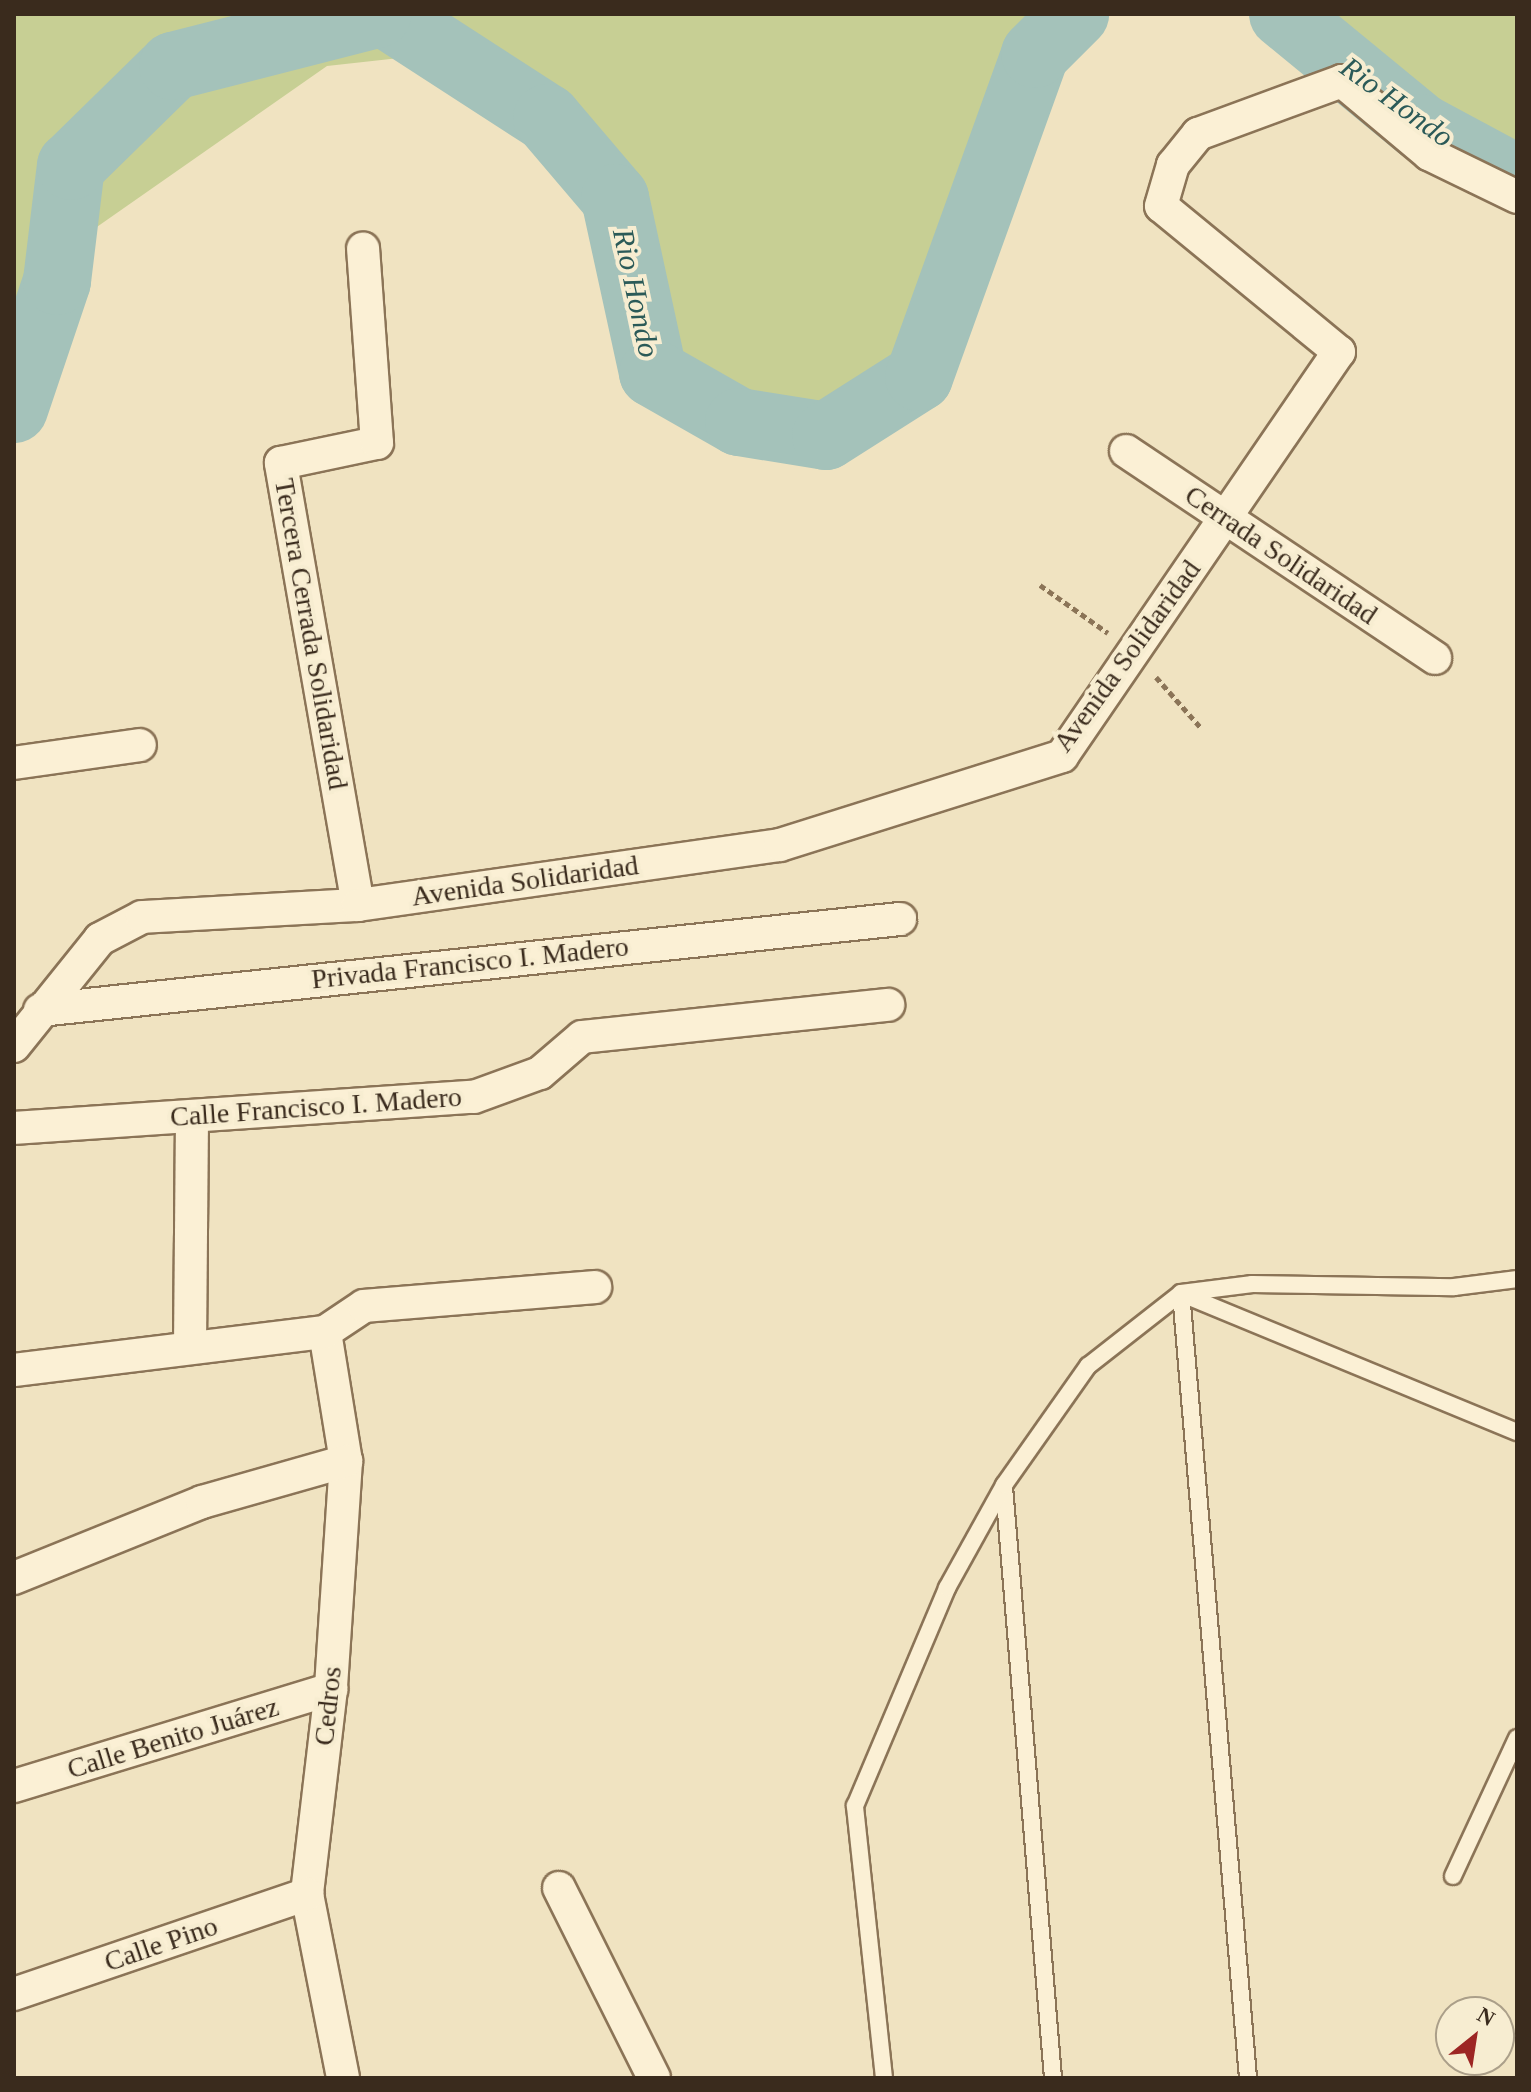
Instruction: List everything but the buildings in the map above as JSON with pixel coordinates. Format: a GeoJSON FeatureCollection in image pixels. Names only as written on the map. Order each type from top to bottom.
{"type":"FeatureCollection","features":[{"type":"Feature","properties":{"kind":"street","name":"Avenida Solidaridad"},"geometry":{"type":"LineString","coordinates":[[14,1046],[100,939],[142,917],[358,905],[780,845],[1062,756],[1339,352],[1161,206],[1173,165],[1198,134],[1342,81],[1429,154],[1517,197]]}},
{"type":"Feature","properties":{"kind":"street","name":"Tercera Cerrada Solidaridad"},"geometry":{"type":"LineString","coordinates":[[358,905],[281,463],[377,443],[363,249]]}},
{"type":"Feature","properties":{"kind":"street","name":"Cerrada Solidaridad"},"geometry":{"type":"LineString","coordinates":[[1126,451],[1435,658]]}},
{"type":"Feature","properties":{"kind":"street"},"geometry":{"type":"LineString","coordinates":[[14,763],[140,745]]}},
{"type":"Feature","properties":{"kind":"street","name":"Privada Francisco I. Madero"},"geometry":{"type":"LineString","coordinates":[[40,1010],[900,919]]}},
{"type":"Feature","properties":{"kind":"street","name":"Calle Francisco I. Madero"},"geometry":{"type":"LineString","coordinates":[[14,1128],[474,1097],[540,1073],[582,1037],[888,1005]]}},
{"type":"Feature","properties":{"kind":"street"},"geometry":{"type":"LineString","coordinates":[[190,1347],[192,1116]]}},
{"type":"Feature","properties":{"kind":"street"},"geometry":{"type":"LineString","coordinates":[[14,1370],[325,1332],[364,1306],[595,1287]]}},
{"type":"Feature","properties":{"kind":"street","name":"Cedros"},"geometry":{"type":"LineString","coordinates":[[325,1332],[346,1461],[331,1689],[307,1894],[343,2078]]}},
{"type":"Feature","properties":{"kind":"street"},"geometry":{"type":"LineString","coordinates":[[14,1578],[202,1502],[346,1461]]}},
{"type":"Feature","properties":{"kind":"street","name":"Calle Benito Juárez"},"geometry":{"type":"LineString","coordinates":[[14,1786],[331,1689]]}},
{"type":"Feature","properties":{"kind":"street"},"geometry":{"type":"LineString","coordinates":[[559,1888],[654,2078]]}},
{"type":"Feature","properties":{"kind":"street","name":"Calle Pino"},"geometry":{"type":"LineString","coordinates":[[14,1994],[307,1894]]}},
{"type":"Feature","properties":{"kind":"lane"},"geometry":{"type":"LineString","coordinates":[[884,2078],[855,1806],[947,1588],[1004,1485],[1088,1366],[1181,1293],[1252,1284],[1454,1287],[1517,1279]]}},
{"type":"Feature","properties":{"kind":"lane"},"geometry":{"type":"LineString","coordinates":[[1181,1293],[1517,1432]]}},
{"type":"Feature","properties":{"kind":"lane"},"geometry":{"type":"LineString","coordinates":[[1181,1293],[1248,2078]]}},
{"type":"Feature","properties":{"kind":"lane"},"geometry":{"type":"LineString","coordinates":[[1004,1485],[1053,2078]]}},
{"type":"Feature","properties":{"kind":"lane"},"geometry":{"type":"LineString","coordinates":[[1453,1876],[1517,1738]]}},
{"type":"Feature","properties":{"kind":"green space"},"geometry":{"type":"Polygon","coordinates":[[[14,14],[1046,14],[1017,43],[901,363],[822,413],[747,401],[672,358],[635,187],[562,102],[490,48],[327,66],[41,266],[14,314],[14,14]]]}},
{"type":"Feature","properties":{"kind":"green space"},"geometry":{"type":"Polygon","coordinates":[[[1318,14],[1517,14],[1517,154],[1434,109],[1318,14]]]}},
{"type":"Feature","properties":{"kind":"waterway","name":"Rio Hondo"},"geometry":{"type":"LineString","coordinates":[[14,409],[57,281],[71,166],[173,66],[377,14]]}},
{"type":"Feature","properties":{"kind":"waterway","name":"Rio Hondo"},"geometry":{"type":"LineString","coordinates":[[386,14],[547,118],[615,198],[653,373],[739,422],[826,436],[919,377],[1035,54],[1075,14]]}},
{"type":"Feature","properties":{"kind":"waterway","name":"Rio Hondo"},"geometry":{"type":"LineString","coordinates":[[1283,14],[1422,128],[1517,179]]}}]}
